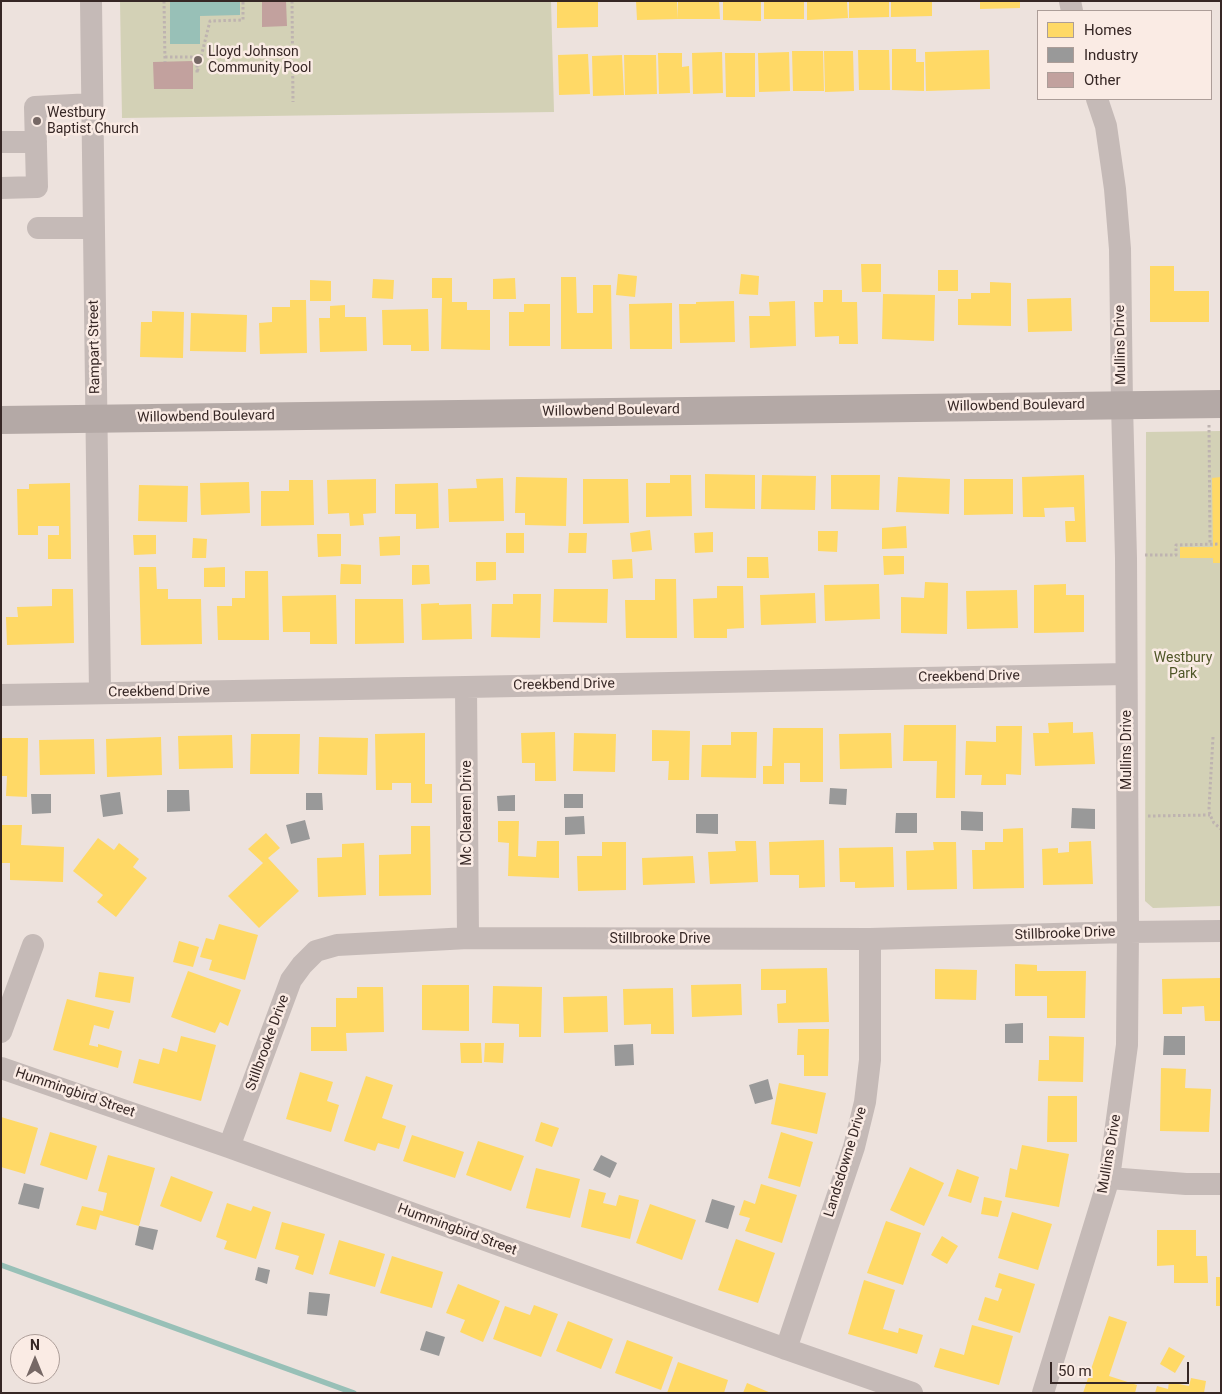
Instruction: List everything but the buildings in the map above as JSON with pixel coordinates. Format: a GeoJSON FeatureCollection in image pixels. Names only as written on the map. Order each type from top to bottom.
{"type":"FeatureCollection","features":[{"type":"Feature","properties":{"kind":"main road","name":"Willowbend Boulevard"},"geometry":{"type":"LineString","coordinates":[[1,420],[1122,405],[1215,414]]}},
{"type":"Feature","properties":{"kind":"street","name":"Rampart Street"},"geometry":{"type":"LineString","coordinates":[[91,1],[100,693]]}},
{"type":"Feature","properties":{"kind":"street","name":"Mullins Drive"},"geometry":{"type":"LineString","coordinates":[[1043,1393],[1109,1178],[1127,1045],[1126,558],[1120,250],[1115,189],[1106,126],[1097,100]]}},
{"type":"Feature","properties":{"kind":"street"},"geometry":{"type":"LineString","coordinates":[[1,188],[37,187],[35,107],[92,104]]}},
{"type":"Feature","properties":{"kind":"street"},"geometry":{"type":"LineString","coordinates":[[1,142],[36,142]]}},
{"type":"Feature","properties":{"kind":"street"},"geometry":{"type":"LineString","coordinates":[[38,228],[94,228]]}},
{"type":"Feature","properties":{"kind":"street","name":"Creekbend Drive"},"geometry":{"type":"LineString","coordinates":[[1,695],[1126,674]]}},
{"type":"Feature","properties":{"kind":"street","name":"Mc Clearen Drive"},"geometry":{"type":"LineString","coordinates":[[466,687],[468,938]]}},
{"type":"Feature","properties":{"kind":"street","name":"Stillbrooke Drive"},"geometry":{"type":"LineString","coordinates":[[229,1147],[291,980],[316,951],[337,945],[468,938],[870,939],[1221,931]]}},
{"type":"Feature","properties":{"kind":"street","name":"Landsdowne Drive"},"geometry":{"type":"LineString","coordinates":[[786,1349],[854,1146],[865,1102],[870,1060],[870,939]]}},
{"type":"Feature","properties":{"kind":"street"},"geometry":{"type":"LineString","coordinates":[[1,1032],[33,945]]}},
{"type":"Feature","properties":{"kind":"street","name":"Hummingbird Street"},"geometry":{"type":"LineString","coordinates":[[1,1068],[229,1147],[912,1393]]}},
{"type":"Feature","properties":{"kind":"street"},"geometry":{"type":"LineString","coordinates":[[1109,1178],[1186,1184],[1221,1184]]}},
{"type":"Feature","properties":{"kind":"path"},"geometry":{"type":"LineString","coordinates":[[164,1],[165,60],[197,57],[195,73],[210,21],[243,20],[243,1]]}},
{"type":"Feature","properties":{"kind":"path"},"geometry":{"type":"LineString","coordinates":[[292,1],[293,102]]}},
{"type":"Feature","properties":{"kind":"path"},"geometry":{"type":"LineString","coordinates":[[1210,544],[1215,414]]}},
{"type":"Feature","properties":{"kind":"path"},"geometry":{"type":"LineString","coordinates":[[1142,555],[1176,555],[1176,545],[1221,544]]}},
{"type":"Feature","properties":{"kind":"path"},"geometry":{"type":"LineString","coordinates":[[1213,737],[1209,808],[1214,823],[1221,829]]}},
{"type":"Feature","properties":{"kind":"path"},"geometry":{"type":"LineString","coordinates":[[1141,816],[1210,815]]}},
{"type":"Feature","properties":{"kind":"green space"},"geometry":{"type":"Polygon","coordinates":[[[120,1],[551,1],[554,112],[122,118],[120,1]]]}},
{"type":"Feature","properties":{"kind":"green space","name":"Westbury Park"},"geometry":{"type":"Polygon","coordinates":[[[1221,431],[1221,906],[1153,908],[1145,901],[1146,432],[1221,431]]]}},
{"type":"Feature","properties":{"kind":"water"},"geometry":{"type":"Polygon","coordinates":[[[170,1],[240,1],[240,15],[200,16],[200,44],[170,44],[170,1]]]}},
{"type":"Feature","properties":{"kind":"waterway"},"geometry":{"type":"LineString","coordinates":[[1,1265],[354,1393]]}},
{"type":"Feature","properties":{"kind":"place","name":"Lloyd Johnson Community Pool"},"geometry":{"type":"Point","coordinates":[198,60]}},
{"type":"Feature","properties":{"kind":"place","name":"Westbury Baptist Church"},"geometry":{"type":"Point","coordinates":[37,121]}}]}
